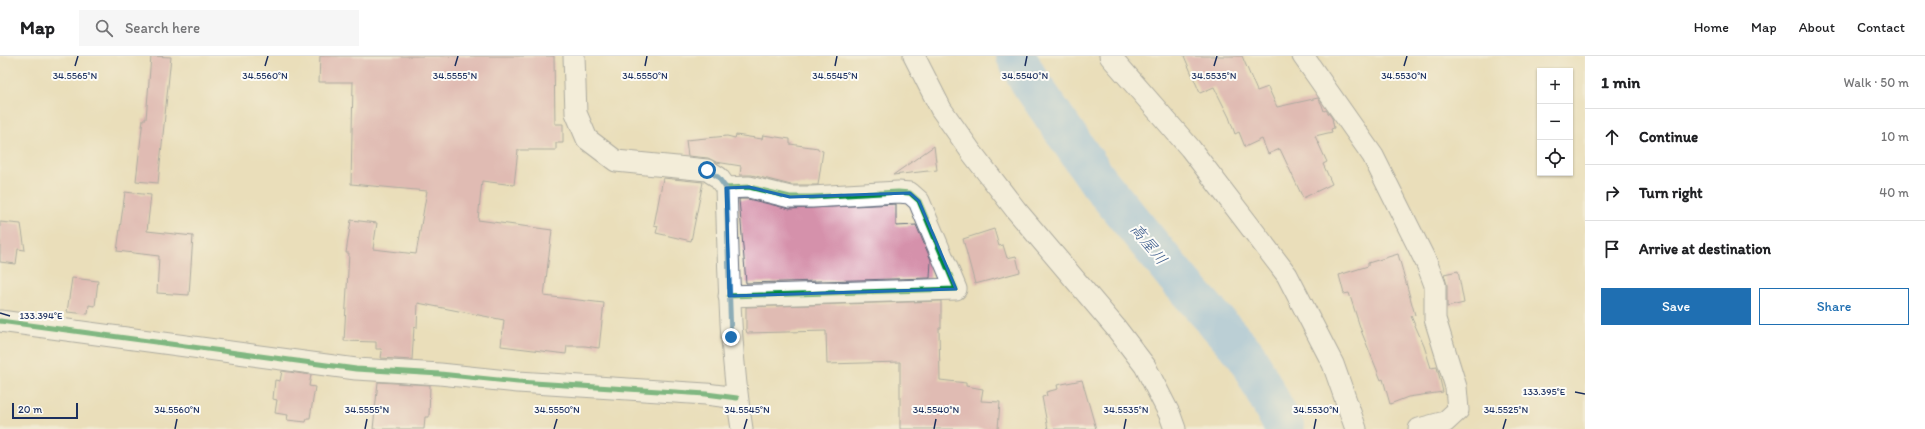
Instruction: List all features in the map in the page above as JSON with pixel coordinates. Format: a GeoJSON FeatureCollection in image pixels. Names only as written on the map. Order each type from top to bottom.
{"type":"FeatureCollection","features":[{"type":"Feature","properties":{"kind":"street"},"geometry":{"type":"LineString","coordinates":[[574,56],[576,113],[588,139],[616,161],[707,170],[718,177],[726,188],[731,337],[737,398],[742,429]]}},
{"type":"Feature","properties":{"kind":"street"},"geometry":{"type":"LineString","coordinates":[[914,56],[941,109],[972,154],[1016,210],[1116,328],[1145,366],[1170,415],[1175,429]]}},
{"type":"Feature","properties":{"kind":"street"},"geometry":{"type":"LineString","coordinates":[[1110,56],[1190,148],[1287,275],[1333,364],[1356,429]]}},
{"type":"Feature","properties":{"kind":"street"},"geometry":{"type":"LineString","coordinates":[[1303,56],[1373,156],[1427,264],[1435,285],[1435,319],[1456,387],[1458,410],[1445,422],[1427,428]]}},
{"type":"Feature","properties":{"kind":"street"},"geometry":{"type":"LineString","coordinates":[[726,188],[749,187],[790,197],[812,198],[898,192],[910,193],[919,201],[956,289],[729,296]]}},
{"type":"Feature","properties":{"kind":"street"},"geometry":{"type":"LineString","coordinates":[[0,321],[356,369],[440,374],[518,382],[706,394],[737,398]]}},
{"type":"Feature","properties":{"kind":"highlighted area"},"geometry":{"type":"Polygon","coordinates":[[[749,187],[790,197],[910,193],[919,201],[956,289],[729,296],[726,188],[749,187]]]}},
{"type":"Feature","properties":{"kind":"building"},"geometry":{"type":"Polygon","coordinates":[[[151,56],[171,57],[158,183],[136,181],[143,119],[146,119],[151,56]]]}},
{"type":"Feature","properties":{"kind":"building"},"geometry":{"type":"Polygon","coordinates":[[[320,56],[554,56],[555,124],[563,124],[563,143],[556,143],[556,150],[518,150],[514,185],[482,181],[478,220],[552,230],[544,296],[604,303],[599,348],[567,346],[566,354],[501,346],[504,320],[418,303],[417,328],[414,327],[412,360],[381,358],[382,352],[381,349],[376,349],[376,342],[344,341],[349,253],[346,253],[351,220],[377,223],[373,249],[416,254],[427,191],[351,184],[353,82],[319,82],[320,56]]]}},
{"type":"Feature","properties":{"kind":"building"},"geometry":{"type":"Polygon","coordinates":[[[1184,56],[1242,56],[1257,91],[1268,87],[1277,107],[1318,98],[1324,111],[1326,110],[1332,118],[1334,128],[1331,129],[1332,132],[1315,136],[1327,162],[1323,164],[1332,184],[1303,198],[1280,149],[1268,154],[1262,139],[1245,147],[1239,132],[1235,134],[1229,117],[1214,87],[1200,93],[1184,56]]]}},
{"type":"Feature","properties":{"kind":"building"},"geometry":{"type":"Polygon","coordinates":[[[736,135],[762,139],[763,135],[790,139],[790,144],[818,148],[818,150],[823,151],[818,185],[791,185],[752,175],[740,175],[741,166],[716,162],[708,158],[688,156],[686,140],[727,136],[735,138],[736,135]]]}},
{"type":"Feature","properties":{"kind":"building"},"geometry":{"type":"Polygon","coordinates":[[[934,146],[937,170],[893,175],[934,146]]]}},
{"type":"Feature","properties":{"kind":"building"},"geometry":{"type":"Polygon","coordinates":[[[663,178],[703,182],[691,241],[656,233],[658,226],[654,225],[663,178]]]}},
{"type":"Feature","properties":{"kind":"building"},"geometry":{"type":"Polygon","coordinates":[[[125,192],[151,195],[147,231],[193,236],[189,295],[157,293],[159,256],[117,251],[125,192]]]}},
{"type":"Feature","properties":{"kind":"building"},"geometry":{"type":"Polygon","coordinates":[[[739,199],[748,199],[790,209],[896,204],[896,226],[916,225],[931,260],[930,278],[746,283],[739,199]]]}},
{"type":"Feature","properties":{"kind":"building"},"geometry":{"type":"Polygon","coordinates":[[[0,222],[21,224],[25,250],[18,249],[16,264],[0,262],[0,222]]]}},
{"type":"Feature","properties":{"kind":"building"},"geometry":{"type":"Polygon","coordinates":[[[994,229],[999,246],[1003,245],[1007,258],[1016,256],[1020,272],[975,284],[963,239],[994,229]]]}},
{"type":"Feature","properties":{"kind":"building"},"geometry":{"type":"Polygon","coordinates":[[[1398,254],[1415,315],[1411,316],[1424,346],[1431,368],[1437,367],[1443,392],[1408,397],[1390,404],[1383,379],[1381,380],[1362,333],[1349,293],[1344,294],[1339,275],[1368,266],[1368,263],[1398,254]]]}},
{"type":"Feature","properties":{"kind":"building"},"geometry":{"type":"Polygon","coordinates":[[[1458,271],[1464,303],[1447,307],[1447,285],[1444,274],[1458,271]]]}},
{"type":"Feature","properties":{"kind":"building"},"geometry":{"type":"Polygon","coordinates":[[[72,278],[98,281],[95,306],[89,305],[88,314],[67,312],[72,278]]]}},
{"type":"Feature","properties":{"kind":"building"},"geometry":{"type":"Polygon","coordinates":[[[941,301],[941,328],[939,328],[940,380],[966,383],[966,386],[983,389],[981,401],[1000,402],[998,429],[900,429],[900,362],[827,364],[826,331],[747,333],[746,330],[746,307],[941,301]]]}},
{"type":"Feature","properties":{"kind":"building"},"geometry":{"type":"Polygon","coordinates":[[[282,371],[311,375],[309,386],[315,387],[310,418],[307,418],[306,422],[287,420],[288,415],[275,413],[277,400],[273,399],[275,380],[280,381],[282,371]]]}},
{"type":"Feature","properties":{"kind":"building"},"geometry":{"type":"Polygon","coordinates":[[[1082,380],[1096,429],[1048,429],[1042,397],[1047,396],[1046,392],[1058,389],[1057,385],[1082,380]]]}},
{"type":"Feature","properties":{"kind":"building"},"geometry":{"type":"Polygon","coordinates":[[[378,382],[430,385],[429,417],[425,417],[424,429],[373,429],[378,382]]]}},
{"type":"Feature","properties":{"kind":"waterway","name":"高屋川"},"geometry":{"type":"LineString","coordinates":[[1016,56],[1028,79],[1099,182],[1180,281],[1246,355],[1285,429]]}},
{"type":"Feature","properties":{"kind":"cycle path"},"geometry":{"type":"LineString","coordinates":[[726,188],[749,187],[790,197],[898,192],[910,193],[919,201],[956,289],[729,296]]}},
{"type":"Feature","properties":{"kind":"cycle path"},"geometry":{"type":"LineString","coordinates":[[0,321],[356,369],[440,374],[518,382],[706,394],[737,398]]}},
{"type":"Feature","properties":{"kind":"route"},"geometry":{"type":"LineString","coordinates":[[707,170],[718,177],[726,188],[731,337]]}}]}
